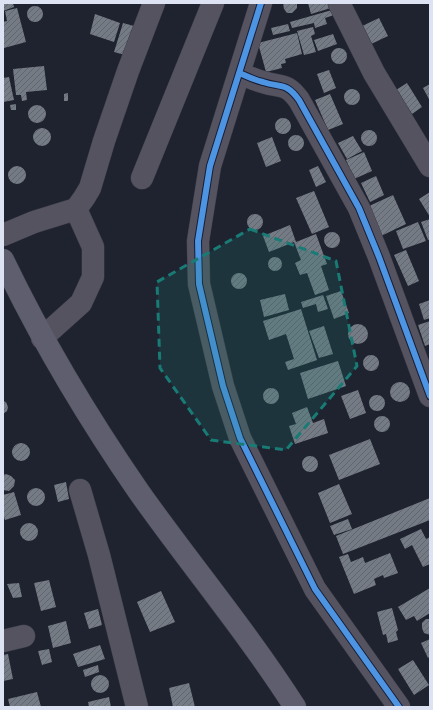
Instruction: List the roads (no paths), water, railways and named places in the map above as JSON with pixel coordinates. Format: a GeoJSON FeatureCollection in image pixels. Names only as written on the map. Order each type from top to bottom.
{"type":"FeatureCollection","features":[{"type":"Feature","properties":{"kind":"main road"},"geometry":{"type":"LineString","coordinates":[[3,260],[42,338],[96,428],[139,492],[245,633],[275,676],[294,707]]}},
{"type":"Feature","properties":{"kind":"street"},"geometry":{"type":"LineString","coordinates":[[3,235],[34,222],[76,209],[84,198],[90,188],[104,141],[154,3]]}},
{"type":"Feature","properties":{"kind":"street"},"geometry":{"type":"LineString","coordinates":[[142,178],[213,3]]}},
{"type":"Feature","properties":{"kind":"street"},"geometry":{"type":"LineString","coordinates":[[261,3],[210,166],[198,241],[199,284],[223,386],[240,438],[315,589],[399,707]]}},
{"type":"Feature","properties":{"kind":"street"},"geometry":{"type":"LineString","coordinates":[[340,3],[374,73],[430,166]]}},
{"type":"Feature","properties":{"kind":"street"},"geometry":{"type":"LineString","coordinates":[[238,73],[264,83],[290,89],[299,100],[359,208],[379,257],[430,396]]}},
{"type":"Feature","properties":{"kind":"street"},"geometry":{"type":"LineString","coordinates":[[42,338],[81,303],[93,277],[93,247],[76,209]]}},
{"type":"Feature","properties":{"kind":"street"},"geometry":{"type":"LineString","coordinates":[[80,490],[100,555],[137,707]]}},
{"type":"Feature","properties":{"kind":"street"},"geometry":{"type":"LineString","coordinates":[[3,641],[24,636]]}}]}
